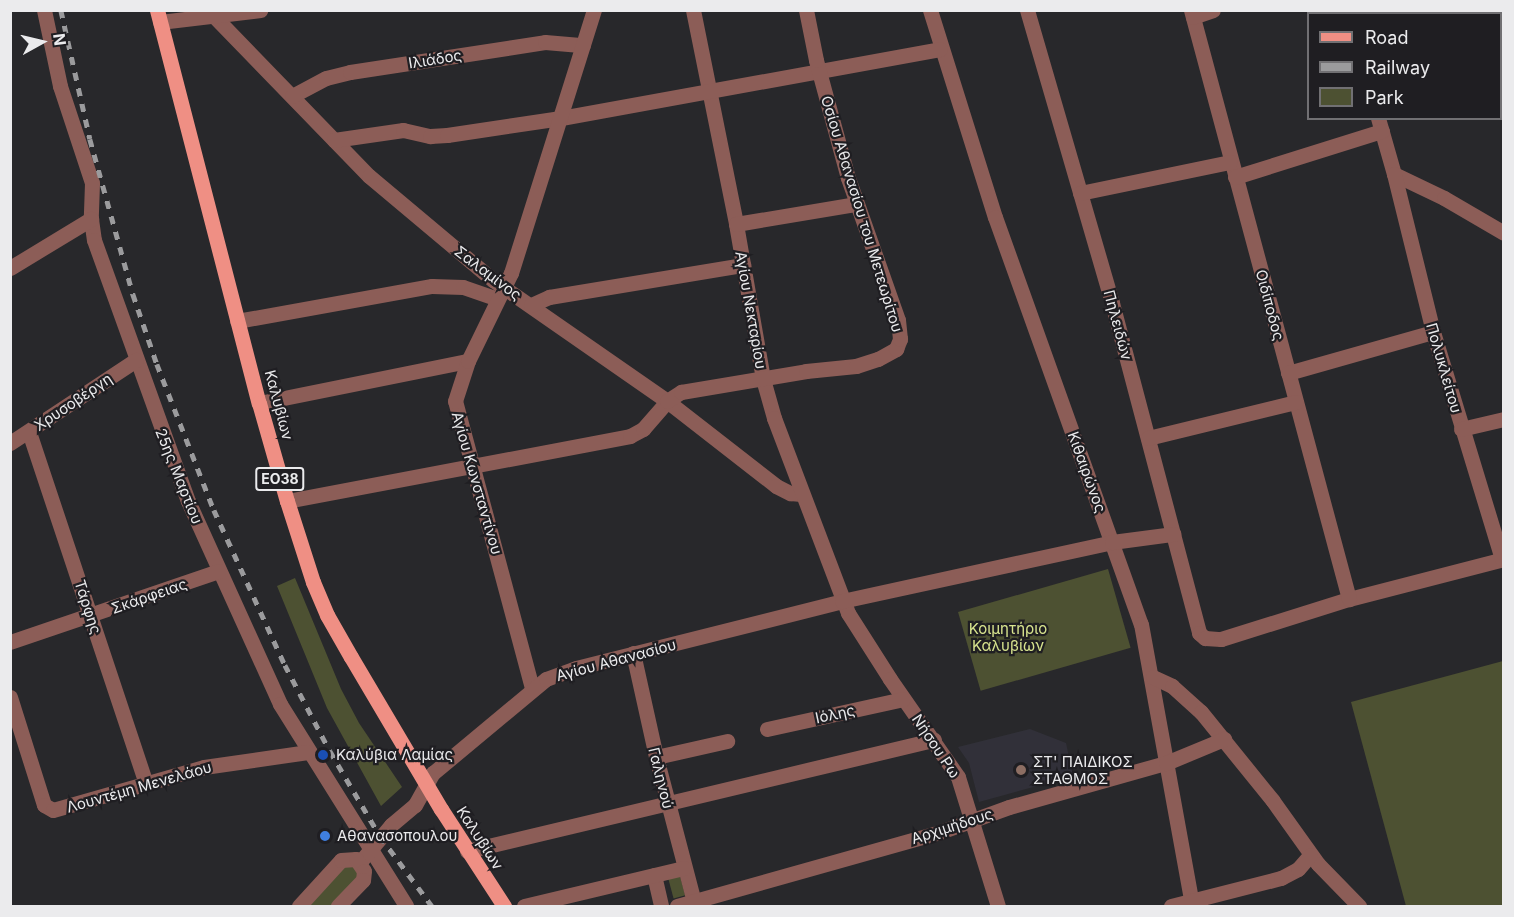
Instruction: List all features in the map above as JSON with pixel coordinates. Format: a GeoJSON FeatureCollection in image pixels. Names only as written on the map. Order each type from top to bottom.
{"type":"FeatureCollection","features":[{"type":"Feature","properties":{"kind":"main road","name":"Καλυβίων"},"geometry":{"type":"LineString","coordinates":[[159,16],[237,321],[286,501],[327,615],[425,784],[504,906]]}},
{"type":"Feature","properties":{"kind":"street","name":"25ης Μαρτίου"},"geometry":{"type":"LineString","coordinates":[[44,10],[60,86],[92,183],[91,219],[98,252],[167,447],[218,571],[264,674],[308,752],[406,906]]}},
{"type":"Feature","properties":{"kind":"street"},"geometry":{"type":"LineString","coordinates":[[159,16],[260,10]]}},
{"type":"Feature","properties":{"kind":"street","name":"Αγίου Κωνσταντίνου"},"geometry":{"type":"LineString","coordinates":[[532,688],[455,401],[468,361],[500,293],[561,118],[594,10]]}},
{"type":"Feature","properties":{"kind":"street","name":"Αγίου Νεκταρίου"},"geometry":{"type":"LineString","coordinates":[[693,10],[736,224],[763,379],[801,494],[842,601]]}},
{"type":"Feature","properties":{"kind":"street","name":"Οσίου Αθανασίου του Μετεωρίτου"},"geometry":{"type":"LineString","coordinates":[[763,379],[856,366],[886,356],[898,346],[898,320],[856,204],[818,70],[806,10]]}},
{"type":"Feature","properties":{"kind":"street","name":"Κιθαιρώνος"},"geometry":{"type":"LineString","coordinates":[[930,10],[940,49],[995,217],[1138,615],[1153,677],[1191,904]]}},
{"type":"Feature","properties":{"kind":"street","name":"Πηλειδών"},"geometry":{"type":"LineString","coordinates":[[1027,10],[1148,438],[1199,633],[1205,638],[1221,639],[1349,599]]}},
{"type":"Feature","properties":{"kind":"street"},"geometry":{"type":"LineString","coordinates":[[1192,14],[1213,10]]}},
{"type":"Feature","properties":{"kind":"street","name":"Σαλαμίνος"},"geometry":{"type":"LineString","coordinates":[[210,13],[334,140],[500,293],[531,305],[667,401],[776,486],[790,493],[801,494]]}},
{"type":"Feature","properties":{"kind":"street","name":"Οιδίποδος"},"geometry":{"type":"LineString","coordinates":[[1192,14],[1349,599]]}},
{"type":"Feature","properties":{"kind":"street","name":"Ιλιάδος"},"geometry":{"type":"LineString","coordinates":[[292,96],[326,78],[350,72],[545,42],[583,45]]}},
{"type":"Feature","properties":{"kind":"street"},"geometry":{"type":"LineString","coordinates":[[334,140],[403,130],[429,136],[447,135],[561,118],[940,49]]}},
{"type":"Feature","properties":{"kind":"street"},"geometry":{"type":"LineString","coordinates":[[1235,177],[1380,125],[1394,174],[1444,198],[1503,233]]}},
{"type":"Feature","properties":{"kind":"street"},"geometry":{"type":"LineString","coordinates":[[1080,193],[1230,162]]}},
{"type":"Feature","properties":{"kind":"street","name":"Πολυκλείτου"},"geometry":{"type":"LineString","coordinates":[[1394,174],[1433,332],[1461,429],[1503,559]]}},
{"type":"Feature","properties":{"kind":"street"},"geometry":{"type":"LineString","coordinates":[[736,224],[856,204]]}},
{"type":"Feature","properties":{"kind":"street"},"geometry":{"type":"LineString","coordinates":[[10,268],[91,219]]}},
{"type":"Feature","properties":{"kind":"street"},"geometry":{"type":"LineString","coordinates":[[531,305],[549,297],[743,265]]}},
{"type":"Feature","properties":{"kind":"street"},"geometry":{"type":"LineString","coordinates":[[237,321],[432,286],[463,287],[500,293]]}},
{"type":"Feature","properties":{"kind":"street"},"geometry":{"type":"LineString","coordinates":[[1288,373],[1433,332]]}},
{"type":"Feature","properties":{"kind":"street","name":"Χρυσοβέργη"},"geometry":{"type":"LineString","coordinates":[[10,443],[136,360]]}},
{"type":"Feature","properties":{"kind":"street"},"geometry":{"type":"LineString","coordinates":[[259,403],[468,361]]}},
{"type":"Feature","properties":{"kind":"street"},"geometry":{"type":"LineString","coordinates":[[286,501],[634,436],[667,401],[681,392],[763,379]]}},
{"type":"Feature","properties":{"kind":"street"},"geometry":{"type":"LineString","coordinates":[[1148,438],[1296,402]]}},
{"type":"Feature","properties":{"kind":"street"},"geometry":{"type":"LineString","coordinates":[[1461,429],[1503,419]]}},
{"type":"Feature","properties":{"kind":"street","name":"Τάρφης"},"geometry":{"type":"LineString","coordinates":[[29,432],[146,783]]}},
{"type":"Feature","properties":{"kind":"street","name":"Αγίου Αθανασίου"},"geometry":{"type":"LineString","coordinates":[[360,862],[391,825],[415,805],[433,773],[484,732],[532,688],[546,679],[576,668],[842,601],[1112,542],[1173,534]]}},
{"type":"Feature","properties":{"kind":"street"},"geometry":{"type":"LineString","coordinates":[[1349,599],[1503,559]]}},
{"type":"Feature","properties":{"kind":"street","name":"Σκάρφειας"},"geometry":{"type":"LineString","coordinates":[[10,642],[218,571]]}},
{"type":"Feature","properties":{"kind":"street","name":"Νήσου Ρω"},"geometry":{"type":"LineString","coordinates":[[842,601],[861,635],[903,699],[958,777],[998,906]]}},
{"type":"Feature","properties":{"kind":"street","name":"Γαληνού"},"geometry":{"type":"LineString","coordinates":[[633,653],[667,804],[694,902]]}},
{"type":"Feature","properties":{"kind":"street"},"geometry":{"type":"LineString","coordinates":[[1153,677],[1172,686],[1187,698],[1224,739],[1310,855],[1335,885],[1359,906]]}},
{"type":"Feature","properties":{"kind":"street","name":"Λουντέμη Μενελάου"},"geometry":{"type":"LineString","coordinates":[[10,697],[46,808],[61,810],[204,767],[308,752]]}},
{"type":"Feature","properties":{"kind":"street","name":"Ιόλης"},"geometry":{"type":"LineString","coordinates":[[768,729],[903,699]]}},
{"type":"Feature","properties":{"kind":"street","name":"Αρχιμήδους"},"geometry":{"type":"LineString","coordinates":[[677,906],[940,832],[971,820],[1166,763],[1224,739]]}},
{"type":"Feature","properties":{"kind":"street"},"geometry":{"type":"LineString","coordinates":[[467,851],[934,740]]}},
{"type":"Feature","properties":{"kind":"street"},"geometry":{"type":"LineString","coordinates":[[656,757],[727,741]]}},
{"type":"Feature","properties":{"kind":"street"},"geometry":{"type":"LineString","coordinates":[[1171,906],[1191,904],[1291,874],[1310,855]]}},
{"type":"Feature","properties":{"kind":"street"},"geometry":{"type":"LineString","coordinates":[[299,906],[341,860],[351,858],[360,862],[364,871],[363,880],[338,906]]}},
{"type":"Feature","properties":{"kind":"street"},"geometry":{"type":"LineString","coordinates":[[524,906],[684,868]]}},
{"type":"Feature","properties":{"kind":"street"},"geometry":{"type":"LineString","coordinates":[[654,875],[661,906]]}},
{"type":"Feature","properties":{"kind":"shaded area","name":"ΣΤ' ΠΑΙΔΙΚΟΣ ΣΤΑΘΜΟΣ"},"geometry":{"type":"Polygon","coordinates":[[[1030,729],[1066,743],[1073,776],[979,802],[969,763],[958,747],[1030,729]]]}},
{"type":"Feature","properties":{"kind":"green space","name":"Κοιμητήριο Καλυβίων"},"geometry":{"type":"Polygon","coordinates":[[[1108,569],[1131,648],[981,691],[958,612],[1108,569]]]}},
{"type":"Feature","properties":{"kind":"green space"},"geometry":{"type":"Polygon","coordinates":[[[295,578],[341,689],[359,723],[402,787],[381,806],[327,708],[277,586],[295,578]]]}},
{"type":"Feature","properties":{"kind":"green space"},"geometry":{"type":"Polygon","coordinates":[[[1503,661],[1503,906],[1406,906],[1351,702],[1503,661]]]}},
{"type":"Feature","properties":{"kind":"green space"},"geometry":{"type":"Polygon","coordinates":[[[347,861],[361,875],[334,906],[303,906],[347,861]]]}},
{"type":"Feature","properties":{"kind":"green space"},"geometry":{"type":"Polygon","coordinates":[[[680,876],[685,895],[674,898],[668,879],[680,876]]]}},
{"type":"Feature","properties":{"kind":"railway"},"geometry":{"type":"LineString","coordinates":[[61,10],[90,139],[133,294],[157,364],[214,510],[285,665],[330,751],[380,836],[432,906]]}},
{"type":"Feature","properties":{"kind":"place","name":"Καλύβια Λαμίας"},"geometry":{"type":"Point","coordinates":[323,755]}},
{"type":"Feature","properties":{"kind":"place","name":"ΣΤ' ΠΑΙΔΙΚΟΣ ΣΤΑΘΜΟΣ"},"geometry":{"type":"Point","coordinates":[1021,770]}},
{"type":"Feature","properties":{"kind":"place","name":"Αθανασοπουλου"},"geometry":{"type":"Point","coordinates":[325,836]}}]}
